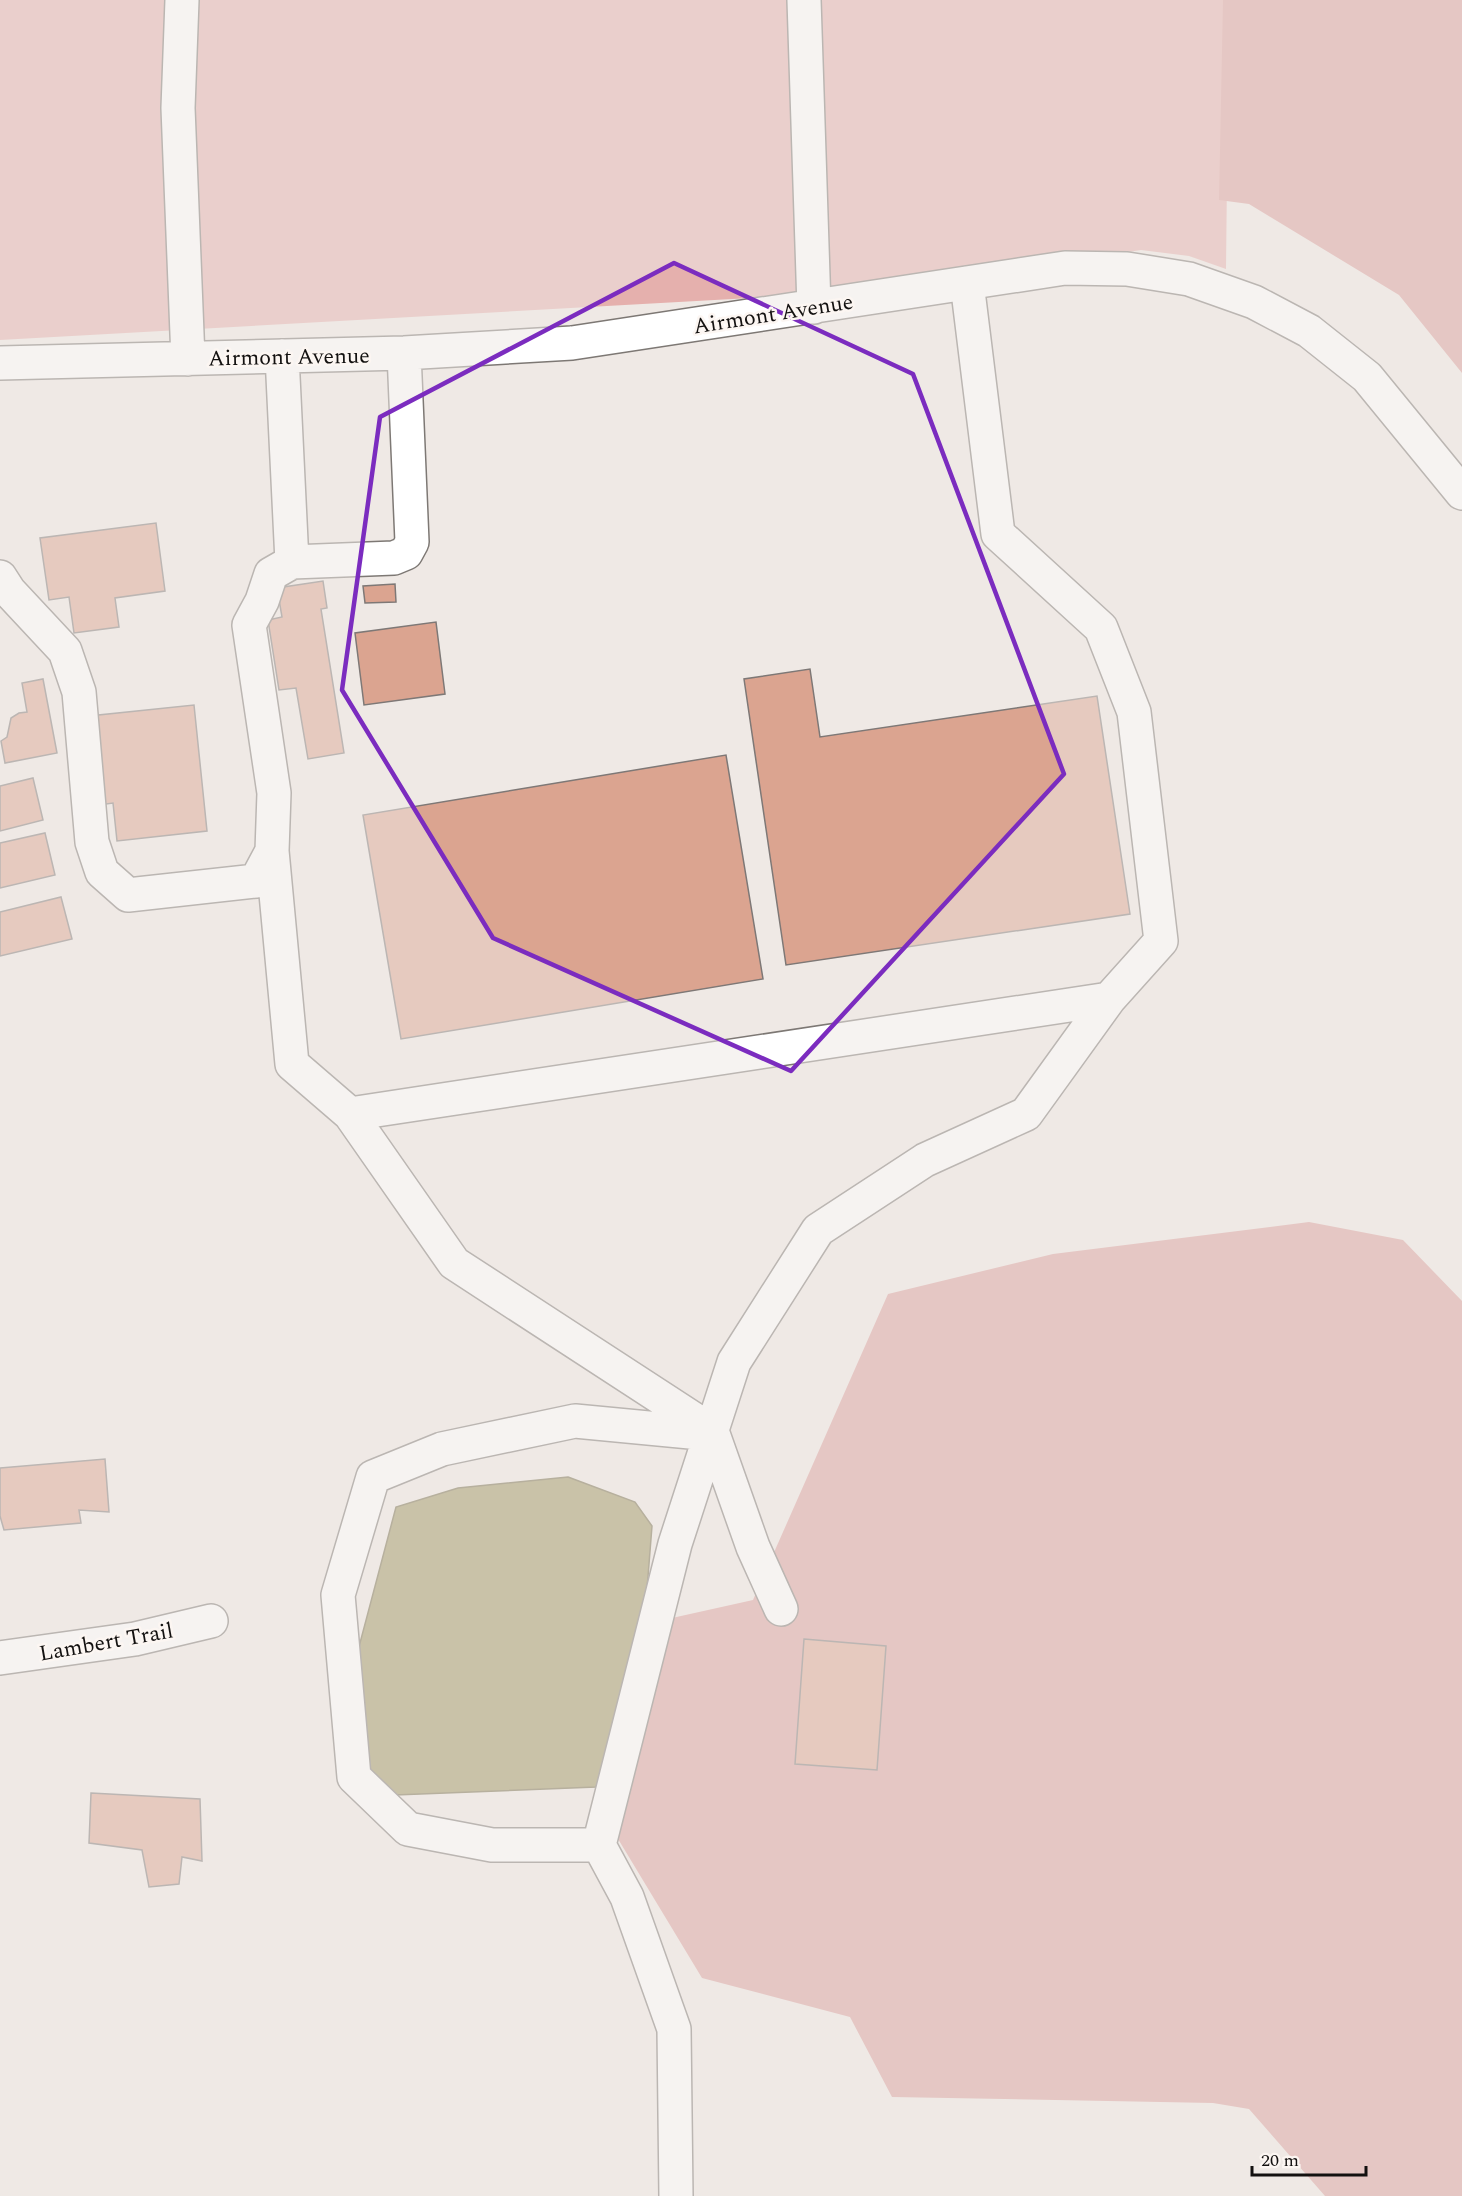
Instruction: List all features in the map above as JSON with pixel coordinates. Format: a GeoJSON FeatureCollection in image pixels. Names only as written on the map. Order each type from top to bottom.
{"type":"FeatureCollection","features":[{"type":"Feature","properties":{"kind":"street"},"geometry":{"type":"LineString","coordinates":[[182,0],[178,108],[188,359]]}},
{"type":"Feature","properties":{"kind":"street"},"geometry":{"type":"LineString","coordinates":[[804,0],[814,307]]}},
{"type":"Feature","properties":{"kind":"street","name":"Airmont Avenue"},"geometry":{"type":"LineString","coordinates":[[0,363],[404,353],[572,344],[1065,268],[1127,269],[1189,279],[1254,302],[1309,331],[1366,377],[1462,493]]}},
{"type":"Feature","properties":{"kind":"street"},"geometry":{"type":"LineString","coordinates":[[676,2196],[674,2029],[627,1897],[599,1845],[675,1544],[734,1362],[818,1230],[925,1160],[1026,1114],[1109,999],[1161,941],[1134,712],[1101,628],[998,534],[967,284]]}},
{"type":"Feature","properties":{"kind":"street"},"geometry":{"type":"LineString","coordinates":[[404,353],[412,542],[406,553],[394,558],[292,562],[271,574],[262,601],[249,625],[274,793],[273,851],[292,1064],[350,1114],[454,1263],[711,1432],[753,1546],[781,1609]]}},
{"type":"Feature","properties":{"kind":"street"},"geometry":{"type":"LineString","coordinates":[[282,356],[292,562]]}},
{"type":"Feature","properties":{"kind":"street"},"geometry":{"type":"LineString","coordinates":[[0,577],[9,591],[64,651],[79,693],[92,842],[102,872],[128,895],[256,881],[273,851]]}},
{"type":"Feature","properties":{"kind":"street"},"geometry":{"type":"LineString","coordinates":[[350,1114],[1109,999]]}},
{"type":"Feature","properties":{"kind":"street"},"geometry":{"type":"LineString","coordinates":[[599,1845],[492,1845],[408,1829],[400,1822],[354,1777],[338,1595],[373,1477],[442,1449],[575,1421],[711,1432]]}},
{"type":"Feature","properties":{"kind":"street","name":"Lambert Trail"},"geometry":{"type":"LineString","coordinates":[[0,1658],[135,1639],[211,1621]]}},
{"type":"Feature","properties":{"kind":"highlighted area"},"geometry":{"type":"Polygon","coordinates":[[[674,263],[913,374],[1064,774],[791,1071],[493,938],[342,690],[380,417],[674,263]]]}},
{"type":"Feature","properties":{"kind":"shaded area"},"geometry":{"type":"Polygon","coordinates":[[[0,0],[1229,0],[1226,269],[1189,256],[1141,250],[876,291],[0,340],[0,0]]]}},
{"type":"Feature","properties":{"kind":"shaded area"},"geometry":{"type":"Polygon","coordinates":[[[1223,0],[1462,0],[1462,373],[1399,295],[1249,204],[1219,200],[1223,0]]]}},
{"type":"Feature","properties":{"kind":"shaded area"},"geometry":{"type":"Polygon","coordinates":[[[1309,1222],[1403,1240],[1462,1301],[1462,2196],[1325,2196],[1249,2109],[1213,2103],[892,2097],[850,2017],[702,1978],[609,1824],[663,1620],[753,1600],[888,1294],[1053,1254],[1309,1222]]]}},
{"type":"Feature","properties":{"kind":"shaded area"},"geometry":{"type":"Polygon","coordinates":[[[568,1477],[635,1502],[652,1526],[641,1665],[596,1787],[395,1795],[364,1769],[356,1658],[396,1507],[458,1488],[568,1477]]]}},
{"type":"Feature","properties":{"kind":"building"},"geometry":{"type":"Polygon","coordinates":[[[156,523],[165,591],[115,598],[119,627],[74,633],[69,597],[49,600],[40,538],[156,523]]]}},
{"type":"Feature","properties":{"kind":"building"},"geometry":{"type":"Polygon","coordinates":[[[323,581],[327,608],[321,609],[344,753],[308,759],[296,688],[279,690],[268,620],[282,617],[277,588],[323,581]]]}},
{"type":"Feature","properties":{"kind":"building"},"geometry":{"type":"Polygon","coordinates":[[[395,584],[396,602],[365,603],[363,586],[395,584]]]}},
{"type":"Feature","properties":{"kind":"building"},"geometry":{"type":"Polygon","coordinates":[[[436,622],[445,694],[364,705],[355,633],[436,622]]]}},
{"type":"Feature","properties":{"kind":"building"},"geometry":{"type":"Polygon","coordinates":[[[810,669],[820,737],[1097,696],[1130,914],[786,965],[744,679],[810,669]]]}},
{"type":"Feature","properties":{"kind":"building"},"geometry":{"type":"Polygon","coordinates":[[[43,679],[57,753],[5,763],[1,741],[7,737],[11,718],[19,713],[27,712],[22,683],[43,679]]]}},
{"type":"Feature","properties":{"kind":"building"},"geometry":{"type":"Polygon","coordinates":[[[194,705],[207,831],[117,841],[113,803],[99,805],[89,716],[194,705]]]}},
{"type":"Feature","properties":{"kind":"building"},"geometry":{"type":"Polygon","coordinates":[[[726,755],[763,979],[401,1039],[363,815],[726,755]]]}},
{"type":"Feature","properties":{"kind":"building"},"geometry":{"type":"Polygon","coordinates":[[[33,778],[43,820],[0,831],[0,786],[33,778]]]}},
{"type":"Feature","properties":{"kind":"building"},"geometry":{"type":"Polygon","coordinates":[[[45,833],[55,875],[0,888],[0,843],[45,833]]]}},
{"type":"Feature","properties":{"kind":"building"},"geometry":{"type":"Polygon","coordinates":[[[61,897],[72,939],[0,956],[0,912],[61,897]]]}},
{"type":"Feature","properties":{"kind":"building"},"geometry":{"type":"Polygon","coordinates":[[[105,1459],[109,1512],[79,1510],[81,1523],[4,1530],[0,1516],[0,1468],[105,1459]]]}},
{"type":"Feature","properties":{"kind":"building"},"geometry":{"type":"Polygon","coordinates":[[[804,1639],[886,1646],[877,1770],[795,1764],[804,1639]]]}},
{"type":"Feature","properties":{"kind":"building"},"geometry":{"type":"Polygon","coordinates":[[[91,1793],[200,1799],[202,1861],[182,1857],[179,1884],[149,1887],[142,1850],[89,1843],[91,1793]]]}}]}
